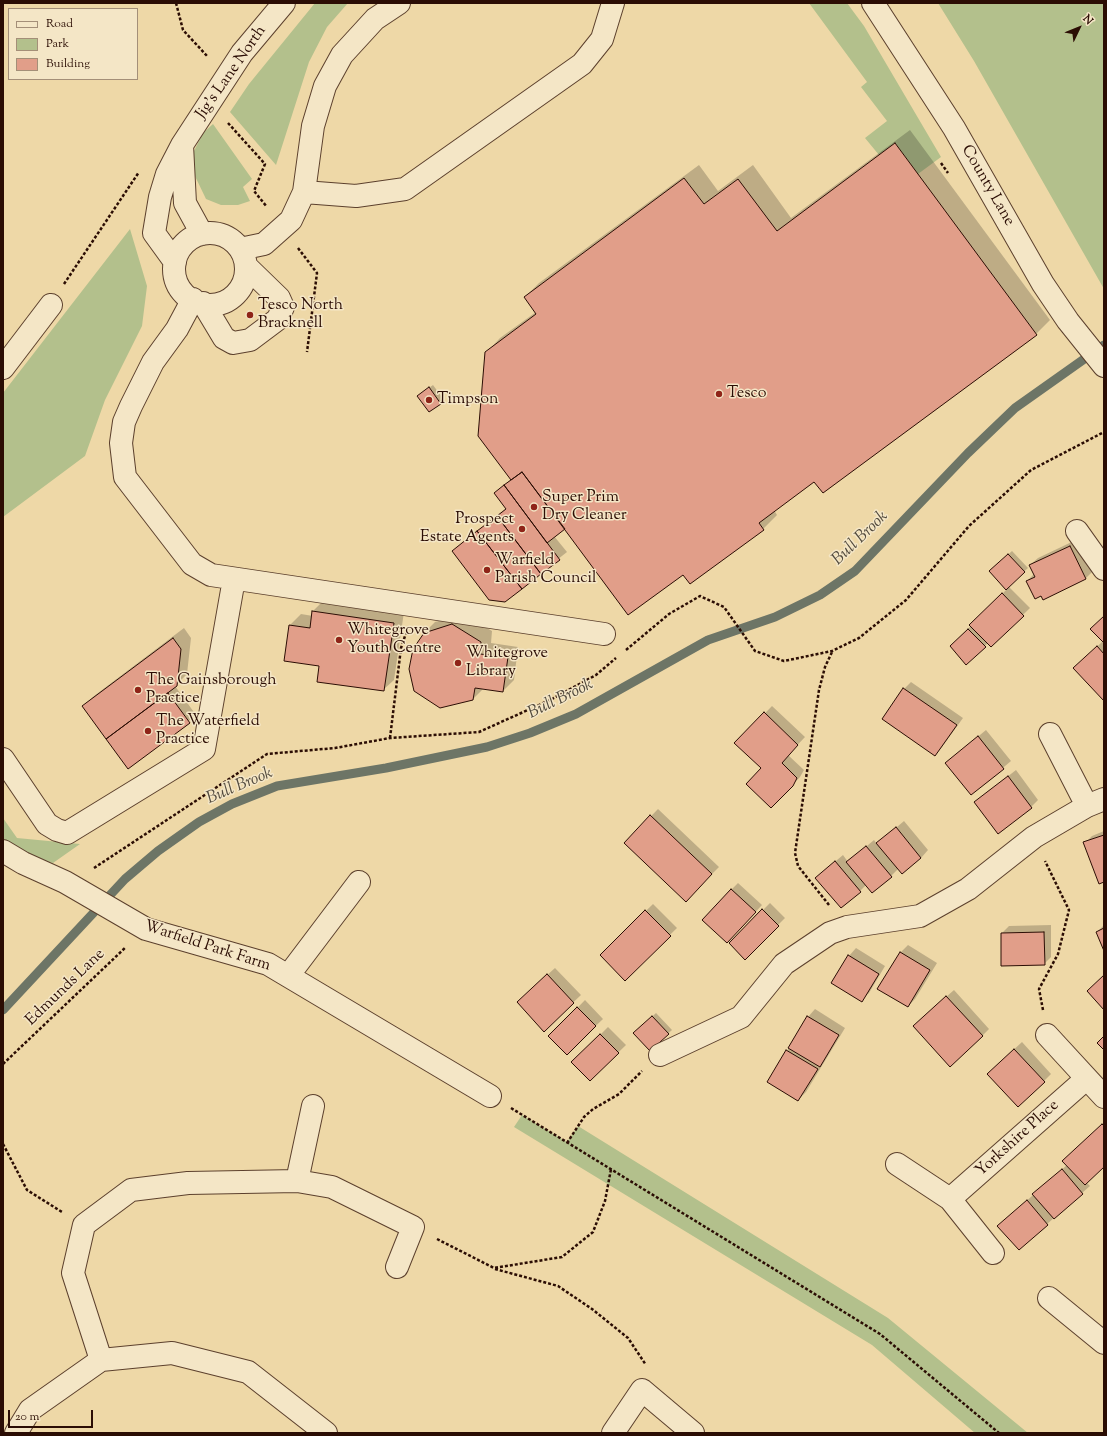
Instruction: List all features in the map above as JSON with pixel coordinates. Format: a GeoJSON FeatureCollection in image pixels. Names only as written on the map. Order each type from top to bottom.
{"type":"FeatureCollection","features":[{"type":"Feature","properties":{"kind":"street","name":"Jig's Lane North"},"geometry":{"type":"LineString","coordinates":[[175,262],[154,233],[160,197],[167,174],[182,145],[242,53],[284,3]]}},
{"type":"Feature","properties":{"kind":"street"},"geometry":{"type":"LineString","coordinates":[[243,257],[264,244],[291,220],[304,192],[313,126],[324,86],[342,55],[375,19],[399,3]]}},
{"type":"Feature","properties":{"kind":"street"},"geometry":{"type":"LineString","coordinates":[[304,192],[356,196],[405,189],[582,64],[602,39],[613,3]]}},
{"type":"Feature","properties":{"kind":"street","name":"County Lane"},"geometry":{"type":"LineString","coordinates":[[873,3],[954,128],[1043,284],[1068,321],[1104,366]]}},
{"type":"Feature","properties":{"kind":"street"},"geometry":{"type":"LineString","coordinates":[[182,145],[185,203],[202,234]]}},
{"type":"Feature","properties":{"kind":"street"},"geometry":{"type":"LineString","coordinates":[[198,301],[224,338],[233,343],[250,340],[278,319],[283,307],[279,298],[243,257],[236,244],[226,236],[214,233],[202,234],[188,240],[179,250],[175,262],[175,277],[184,294],[198,301],[211,305],[224,302],[235,294],[242,285],[245,276],[243,257]]}},
{"type":"Feature","properties":{"kind":"street"},"geometry":{"type":"LineString","coordinates":[[198,301],[153,362],[131,406],[123,429],[121,443],[122,463],[125,477],[192,564],[212,575],[604,634]]}},
{"type":"Feature","properties":{"kind":"street"},"geometry":{"type":"LineString","coordinates":[[3,368],[51,305]]}},
{"type":"Feature","properties":{"kind":"street"},"geometry":{"type":"LineString","coordinates":[[1078,531],[1104,569]]}},
{"type":"Feature","properties":{"kind":"street"},"geometry":{"type":"LineString","coordinates":[[3,759],[47,824],[57,830],[67,833],[204,749],[234,578]]}},
{"type":"Feature","properties":{"kind":"street"},"geometry":{"type":"LineString","coordinates":[[660,1055],[741,1017],[784,964],[830,933],[847,927],[920,916],[968,889],[1034,837],[1095,803],[1050,734]]}},
{"type":"Feature","properties":{"kind":"street","name":"Warfield Park Farm"},"geometry":{"type":"LineString","coordinates":[[3,851],[23,863],[65,882],[146,929],[268,964],[490,1096]]}},
{"type":"Feature","properties":{"kind":"street"},"geometry":{"type":"LineString","coordinates":[[288,976],[359,882]]}},
{"type":"Feature","properties":{"kind":"street"},"geometry":{"type":"LineString","coordinates":[[1047,1035],[1104,1097]]}},
{"type":"Feature","properties":{"kind":"street","name":"Yorkshire Place"},"geometry":{"type":"LineString","coordinates":[[950,1199],[1086,1079]]}},
{"type":"Feature","properties":{"kind":"street"},"geometry":{"type":"LineString","coordinates":[[297,1181],[313,1106]]}},
{"type":"Feature","properties":{"kind":"street"},"geometry":{"type":"LineString","coordinates":[[897,1164],[950,1199],[993,1253]]}},
{"type":"Feature","properties":{"kind":"street"},"geometry":{"type":"LineString","coordinates":[[101,1360],[73,1273],[84,1226],[131,1190],[188,1183],[297,1181],[332,1187],[413,1227],[397,1267]]}},
{"type":"Feature","properties":{"kind":"street"},"geometry":{"type":"LineString","coordinates":[[1049,1298],[1104,1343]]}},
{"type":"Feature","properties":{"kind":"street"},"geometry":{"type":"LineString","coordinates":[[16,1433],[30,1410],[101,1360],[172,1353],[248,1372],[326,1433]]}},
{"type":"Feature","properties":{"kind":"street"},"geometry":{"type":"LineString","coordinates":[[613,1433],[642,1390],[693,1433]]}},
{"type":"Feature","properties":{"kind":"path"},"geometry":{"type":"LineString","coordinates":[[176,3],[183,30],[212,61]]}},
{"type":"Feature","properties":{"kind":"path"},"geometry":{"type":"LineString","coordinates":[[224,119],[265,164],[254,191],[317,273],[307,352]]}},
{"type":"Feature","properties":{"kind":"path"},"geometry":{"type":"LineString","coordinates":[[51,305],[140,171]]}},
{"type":"Feature","properties":{"kind":"path"},"geometry":{"type":"LineString","coordinates":[[65,882],[86,873],[267,754],[335,748],[390,738],[479,732],[550,700],[596,675],[669,614],[700,596],[724,607],[755,651],[784,661],[832,651],[859,638],[906,600],[969,526],[1031,470],[1104,432]]}},
{"type":"Feature","properties":{"kind":"path"},"geometry":{"type":"LineString","coordinates":[[390,738],[401,648],[416,605]]}},
{"type":"Feature","properties":{"kind":"path"},"geometry":{"type":"LineString","coordinates":[[832,651],[825,667],[820,690],[796,842],[795,859],[798,866],[847,927]]}},
{"type":"Feature","properties":{"kind":"path"},"geometry":{"type":"LineString","coordinates":[[1034,837],[1069,910],[1058,954],[1039,988],[1047,1035]]}},
{"type":"Feature","properties":{"kind":"path","name":"Edmunds Lane"},"geometry":{"type":"LineString","coordinates":[[3,1064],[146,929]]}},
{"type":"Feature","properties":{"kind":"path"},"geometry":{"type":"LineString","coordinates":[[567,1142],[584,1117],[593,1109],[619,1094],[660,1055]]}},
{"type":"Feature","properties":{"kind":"path"},"geometry":{"type":"LineString","coordinates":[[490,1096],[880,1334],[999,1433]]}},
{"type":"Feature","properties":{"kind":"path"},"geometry":{"type":"LineString","coordinates":[[3,1144],[27,1190],[84,1226]]}},
{"type":"Feature","properties":{"kind":"path"},"geometry":{"type":"LineString","coordinates":[[494,1268],[562,1257],[593,1232],[605,1202],[611,1169]]}},
{"type":"Feature","properties":{"kind":"path"},"geometry":{"type":"LineString","coordinates":[[413,1227],[494,1268],[558,1286],[592,1309],[628,1338],[649,1369],[642,1390]]}},
{"type":"Feature","properties":{"kind":"green space"},"geometry":{"type":"Polygon","coordinates":[[[315,3],[348,3],[327,27],[309,62],[276,165],[230,112],[249,84],[315,3]]]}},
{"type":"Feature","properties":{"kind":"green space"},"geometry":{"type":"Polygon","coordinates":[[[809,3],[847,3],[864,26],[941,157],[918,174],[895,143],[879,155],[865,138],[887,121],[861,87],[867,82],[809,3]]]}},
{"type":"Feature","properties":{"kind":"green space"},"geometry":{"type":"Polygon","coordinates":[[[938,3],[1104,3],[1104,289],[974,61],[938,3]]]}},
{"type":"Feature","properties":{"kind":"green space"},"geometry":{"type":"Polygon","coordinates":[[[213,124],[252,179],[243,187],[250,201],[238,205],[221,205],[206,199],[193,172],[192,155],[203,133],[213,124]]]}},
{"type":"Feature","properties":{"kind":"green space"},"geometry":{"type":"Polygon","coordinates":[[[130,229],[147,286],[142,326],[105,400],[85,456],[3,517],[3,393],[130,229]]]}},
{"type":"Feature","properties":{"kind":"green space"},"geometry":{"type":"Polygon","coordinates":[[[3,818],[17,838],[80,844],[53,863],[24,856],[3,845],[3,818]]]}},
{"type":"Feature","properties":{"kind":"green space"},"geometry":{"type":"Polygon","coordinates":[[[522,1115],[567,1142],[578,1126],[888,1318],[1028,1433],[975,1433],[872,1345],[514,1127],[522,1115]]]}},
{"type":"Feature","properties":{"kind":"building","name":"Tesco"},"geometry":{"type":"Polygon","coordinates":[[[895,143],[1037,335],[823,493],[814,482],[759,523],[764,530],[690,584],[683,575],[628,615],[522,472],[511,480],[478,436],[485,352],[536,314],[524,297],[684,178],[704,204],[738,179],[777,231],[895,143]]]}},
{"type":"Feature","properties":{"kind":"building","name":"Timpson"},"geometry":{"type":"Polygon","coordinates":[[[429,387],[441,404],[429,412],[417,396],[429,387]]]}},
{"type":"Feature","properties":{"kind":"building","name":"Super Prim Dry Cleaner"},"geometry":{"type":"Polygon","coordinates":[[[522,472],[565,529],[547,543],[504,485],[522,472]]]}},
{"type":"Feature","properties":{"kind":"building","name":"Prospect Estate Agents"},"geometry":{"type":"Polygon","coordinates":[[[504,485],[560,560],[541,574],[497,516],[506,509],[494,493],[504,485]]]}},
{"type":"Feature","properties":{"kind":"building"},"geometry":{"type":"Polygon","coordinates":[[[497,516],[541,574],[522,589],[477,531],[497,516]]]}},
{"type":"Feature","properties":{"kind":"building","name":"Warfield Parish Council"},"geometry":{"type":"Polygon","coordinates":[[[477,531],[522,589],[505,602],[489,600],[452,551],[477,531]]]}},
{"type":"Feature","properties":{"kind":"building"},"geometry":{"type":"Polygon","coordinates":[[[1070,546],[1086,579],[1043,600],[1041,596],[1035,599],[1026,581],[1035,577],[1029,565],[1070,546]]]}},
{"type":"Feature","properties":{"kind":"building"},"geometry":{"type":"Polygon","coordinates":[[[1008,554],[1025,572],[1006,590],[989,571],[1008,554]]]}},
{"type":"Feature","properties":{"kind":"building"},"geometry":{"type":"Polygon","coordinates":[[[1002,593],[1024,616],[991,647],[969,625],[1002,593]]]}},
{"type":"Feature","properties":{"kind":"building","name":"Whitegrove Youth Centre"},"geometry":{"type":"Polygon","coordinates":[[[312,611],[394,623],[384,691],[317,682],[319,666],[284,661],[289,625],[310,628],[312,611]]]}},
{"type":"Feature","properties":{"kind":"building"},"geometry":{"type":"Polygon","coordinates":[[[1104,616],[1104,643],[1090,629],[1104,616]]]}},
{"type":"Feature","properties":{"kind":"building","name":"Whitegrove Library"},"geometry":{"type":"Polygon","coordinates":[[[452,624],[481,642],[480,654],[508,657],[503,692],[475,688],[473,700],[440,708],[414,691],[409,669],[413,649],[424,633],[452,624]]]}},
{"type":"Feature","properties":{"kind":"building"},"geometry":{"type":"Polygon","coordinates":[[[968,629],[986,647],[966,665],[950,646],[968,629]]]}},
{"type":"Feature","properties":{"kind":"building","name":"The Gainsborough Practice"},"geometry":{"type":"Polygon","coordinates":[[[173,638],[181,649],[177,686],[106,739],[82,706],[173,638]]]}},
{"type":"Feature","properties":{"kind":"building"},"geometry":{"type":"Polygon","coordinates":[[[1097,646],[1104,654],[1104,701],[1073,668],[1097,646]]]}},
{"type":"Feature","properties":{"kind":"building"},"geometry":{"type":"Polygon","coordinates":[[[903,688],[957,725],[935,756],[882,719],[903,688]]]}},
{"type":"Feature","properties":{"kind":"building","name":"The Waterfield Practice"},"geometry":{"type":"Polygon","coordinates":[[[168,693],[190,723],[128,769],[106,739],[168,693]]]}},
{"type":"Feature","properties":{"kind":"building"},"geometry":{"type":"Polygon","coordinates":[[[764,712],[798,745],[782,763],[797,778],[793,786],[771,808],[746,784],[761,768],[734,743],[764,712]]]}},
{"type":"Feature","properties":{"kind":"building"},"geometry":{"type":"Polygon","coordinates":[[[978,736],[1004,769],[971,795],[945,763],[978,736]]]}},
{"type":"Feature","properties":{"kind":"building"},"geometry":{"type":"Polygon","coordinates":[[[1008,776],[1032,808],[998,834],[974,802],[1008,776]]]}},
{"type":"Feature","properties":{"kind":"building"},"geometry":{"type":"Polygon","coordinates":[[[650,815],[712,874],[686,902],[624,843],[650,815]]]}},
{"type":"Feature","properties":{"kind":"building"},"geometry":{"type":"Polygon","coordinates":[[[896,827],[921,858],[902,874],[876,843],[896,827]]]}},
{"type":"Feature","properties":{"kind":"building"},"geometry":{"type":"Polygon","coordinates":[[[1104,835],[1104,882],[1099,884],[1083,842],[1104,835]]]}},
{"type":"Feature","properties":{"kind":"building"},"geometry":{"type":"Polygon","coordinates":[[[866,846],[892,877],[872,893],[846,862],[866,846]]]}},
{"type":"Feature","properties":{"kind":"building"},"geometry":{"type":"Polygon","coordinates":[[[835,861],[861,892],[841,908],[815,878],[835,861]]]}},
{"type":"Feature","properties":{"kind":"building"},"geometry":{"type":"Polygon","coordinates":[[[731,889],[756,912],[727,943],[702,920],[731,889]]]}},
{"type":"Feature","properties":{"kind":"building"},"geometry":{"type":"Polygon","coordinates":[[[762,909],[779,926],[745,960],[729,943],[762,909]]]}},
{"type":"Feature","properties":{"kind":"building"},"geometry":{"type":"Polygon","coordinates":[[[645,910],[671,936],[625,981],[600,955],[645,910]]]}},
{"type":"Feature","properties":{"kind":"building"},"geometry":{"type":"Polygon","coordinates":[[[1104,928],[1104,951],[1096,932],[1104,928]]]}},
{"type":"Feature","properties":{"kind":"building"},"geometry":{"type":"Polygon","coordinates":[[[1044,932],[1045,965],[1001,966],[1001,933],[1044,932]]]}},
{"type":"Feature","properties":{"kind":"building"},"geometry":{"type":"Polygon","coordinates":[[[900,952],[930,970],[908,1007],[877,989],[900,952]]]}},
{"type":"Feature","properties":{"kind":"building"},"geometry":{"type":"Polygon","coordinates":[[[848,955],[879,974],[862,1002],[831,983],[848,955]]]}},
{"type":"Feature","properties":{"kind":"building"},"geometry":{"type":"Polygon","coordinates":[[[547,974],[574,1003],[544,1032],[517,1002],[547,974]]]}},
{"type":"Feature","properties":{"kind":"building"},"geometry":{"type":"Polygon","coordinates":[[[1104,975],[1104,1010],[1087,991],[1104,975]]]}},
{"type":"Feature","properties":{"kind":"building"},"geometry":{"type":"Polygon","coordinates":[[[946,996],[983,1036],[950,1067],[913,1026],[946,996]]]}},
{"type":"Feature","properties":{"kind":"building"},"geometry":{"type":"Polygon","coordinates":[[[577,1007],[596,1026],[567,1055],[548,1036],[577,1007]]]}},
{"type":"Feature","properties":{"kind":"building"},"geometry":{"type":"Polygon","coordinates":[[[652,1016],[669,1034],[650,1051],[633,1033],[652,1016]]]}},
{"type":"Feature","properties":{"kind":"building"},"geometry":{"type":"Polygon","coordinates":[[[807,1016],[839,1035],[820,1067],[788,1048],[807,1016]]]}},
{"type":"Feature","properties":{"kind":"building"},"geometry":{"type":"Polygon","coordinates":[[[600,1034],[619,1053],[590,1081],[571,1062],[600,1034]]]}},
{"type":"Feature","properties":{"kind":"building"},"geometry":{"type":"Polygon","coordinates":[[[1104,1036],[1104,1050],[1097,1043],[1104,1036]]]}},
{"type":"Feature","properties":{"kind":"building"},"geometry":{"type":"Polygon","coordinates":[[[1014,1049],[1045,1082],[1018,1107],[987,1074],[1014,1049]]]}},
{"type":"Feature","properties":{"kind":"building"},"geometry":{"type":"Polygon","coordinates":[[[786,1050],[818,1069],[798,1101],[767,1082],[786,1050]]]}},
{"type":"Feature","properties":{"kind":"building"},"geometry":{"type":"Polygon","coordinates":[[[1102,1124],[1104,1126],[1104,1167],[1085,1185],[1062,1161],[1102,1124]]]}},
{"type":"Feature","properties":{"kind":"building"},"geometry":{"type":"Polygon","coordinates":[[[1062,1169],[1083,1194],[1054,1219],[1032,1194],[1062,1169]]]}},
{"type":"Feature","properties":{"kind":"building"},"geometry":{"type":"Polygon","coordinates":[[[1027,1200],[1048,1225],[1019,1250],[997,1226],[1027,1200]]]}},
{"type":"Feature","properties":{"kind":"waterway","name":"Bull Brook"},"geometry":{"type":"LineString","coordinates":[[3,1010],[125,879],[158,851],[199,822],[232,804],[277,786],[386,768],[487,747],[530,733],[576,714],[708,640],[775,617],[820,595],[855,571],[968,453],[1015,408],[1104,345]]}},
{"type":"Feature","properties":{"kind":"place","name":"Tesco North Bracknell"},"geometry":{"type":"Point","coordinates":[250,315]}},
{"type":"Feature","properties":{"kind":"place","name":"Tesco"},"geometry":{"type":"Point","coordinates":[719,394]}},
{"type":"Feature","properties":{"kind":"place","name":"Timpson"},"geometry":{"type":"Point","coordinates":[429,400]}},
{"type":"Feature","properties":{"kind":"place","name":"Super Prim Dry Cleaner"},"geometry":{"type":"Point","coordinates":[534,507]}},
{"type":"Feature","properties":{"kind":"place","name":"Prospect Estate Agents"},"geometry":{"type":"Point","coordinates":[522,529]}},
{"type":"Feature","properties":{"kind":"place","name":"Warfield Parish Council"},"geometry":{"type":"Point","coordinates":[487,570]}},
{"type":"Feature","properties":{"kind":"place","name":"Whitegrove Youth Centre"},"geometry":{"type":"Point","coordinates":[339,640]}},
{"type":"Feature","properties":{"kind":"place","name":"Whitegrove Library"},"geometry":{"type":"Point","coordinates":[458,663]}},
{"type":"Feature","properties":{"kind":"place","name":"The Gainsborough Practice"},"geometry":{"type":"Point","coordinates":[138,690]}},
{"type":"Feature","properties":{"kind":"place","name":"The Waterfield Practice"},"geometry":{"type":"Point","coordinates":[148,731]}}]}
